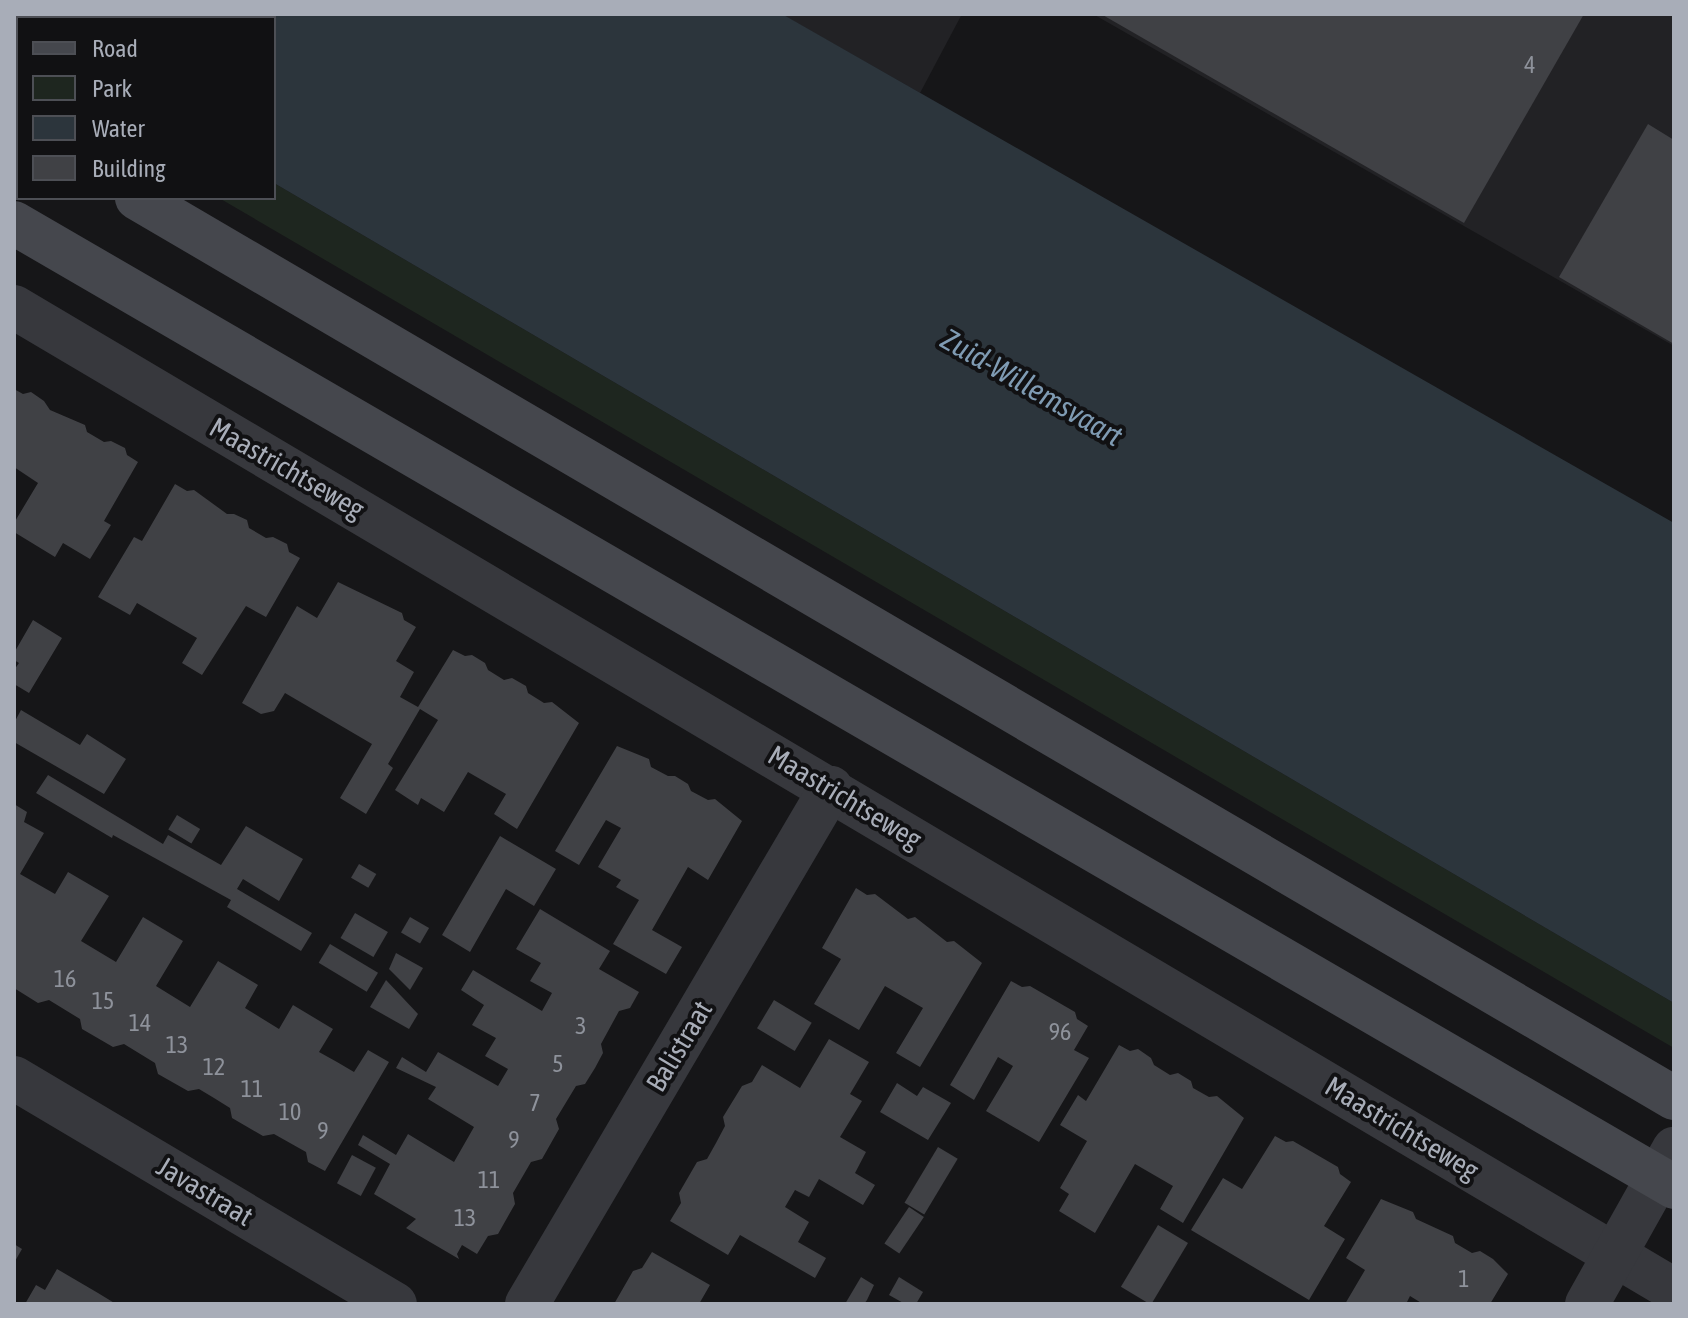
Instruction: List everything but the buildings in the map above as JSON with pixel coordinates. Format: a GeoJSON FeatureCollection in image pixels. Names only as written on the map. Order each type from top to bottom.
{"type":"FeatureCollection","features":[{"type":"Feature","properties":{"kind":"main road"},"geometry":{"type":"LineString","coordinates":[[140,200],[1674,1098]]}},
{"type":"Feature","properties":{"kind":"main road"},"geometry":{"type":"LineString","coordinates":[[14,223],[1669,1171]]}},
{"type":"Feature","properties":{"kind":"street","name":"Maastrichtseweg"},"geometry":{"type":"LineString","coordinates":[[14,307],[831,788],[1674,1290]]}},
{"type":"Feature","properties":{"kind":"street","name":"Balistraat"},"geometry":{"type":"LineString","coordinates":[[527,1304],[831,788]]}},
{"type":"Feature","properties":{"kind":"street","name":"Javastraat"},"geometry":{"type":"LineString","coordinates":[[14,1078],[395,1304]]}},
{"type":"Feature","properties":{"kind":"street"},"geometry":{"type":"LineString","coordinates":[[1587,1304],[1669,1171]]}},
{"type":"Feature","properties":{"kind":"shaded area"},"geometry":{"type":"Polygon","coordinates":[[[781,14],[962,14],[920,93],[781,14]]]}},
{"type":"Feature","properties":{"kind":"shaded area"},"geometry":{"type":"Polygon","coordinates":[[[1093,14],[1674,14],[1674,346],[1093,14]]]}},
{"type":"Feature","properties":{"kind":"green space"},"geometry":{"type":"Polygon","coordinates":[[[276,184],[1674,1003],[1674,1048],[222,200],[276,200],[276,184]]]}},
{"type":"Feature","properties":{"kind":"water","name":"Zuid-Willemsvaart"},"geometry":{"type":"Polygon","coordinates":[[[14,14],[782,14],[1674,523],[1674,1003],[276,184],[276,16],[16,16],[16,32],[14,14]]]}}]}
